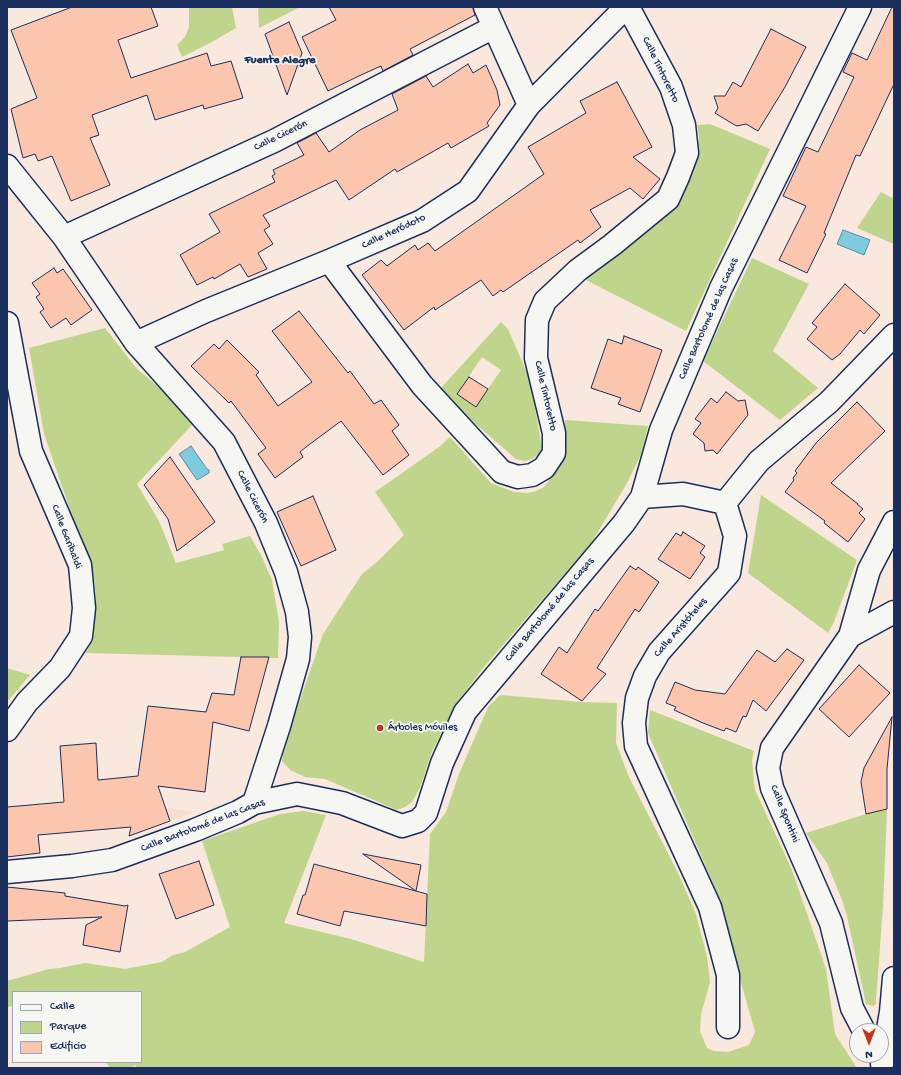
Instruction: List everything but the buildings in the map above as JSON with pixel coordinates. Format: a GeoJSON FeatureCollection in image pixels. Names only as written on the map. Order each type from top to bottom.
{"type":"FeatureCollection","features":[{"type":"Feature","properties":{"kind":"street"},"geometry":{"type":"LineString","coordinates":[[485,7],[529,105]]}},
{"type":"Feature","properties":{"kind":"street","name":"Calle Heródoto"},"geometry":{"type":"LineString","coordinates":[[136,343],[206,311],[422,221],[468,191],[529,105],[627,7]]}},
{"type":"Feature","properties":{"kind":"street","name":"Calle Tintoretto"},"geometry":{"type":"LineString","coordinates":[[329,261],[422,385],[502,472],[518,477],[532,474],[544,468],[554,453],[554,433],[536,358],[537,320],[545,301],[578,270],[612,245],[668,199],[687,153],[684,125],[671,87],[627,7]]}},
{"type":"Feature","properties":{"kind":"street","name":"Calle Bartolomé de las Casas"},"geometry":{"type":"LineString","coordinates":[[7,872],[72,866],[112,860],[196,830],[238,812],[254,803],[297,794],[342,803],[402,826],[418,822],[426,813],[442,763],[465,712],[624,523],[642,497],[661,430],[721,288],[860,7]]}},
{"type":"Feature","properties":{"kind":"street","name":"Calle Cicerón"},"geometry":{"type":"LineString","coordinates":[[64,237],[274,141],[494,27]]}},
{"type":"Feature","properties":{"kind":"street","name":"Calle Cicerón"},"geometry":{"type":"LineString","coordinates":[[7,166],[64,237],[136,343],[224,442],[266,524],[286,572],[297,612],[300,637],[298,659],[279,726],[254,803]]}},
{"type":"Feature","properties":{"kind":"street","name":"Calle Garibaldi"},"geometry":{"type":"LineString","coordinates":[[7,324],[31,451],[80,565],[84,608],[81,636],[60,668],[27,702],[7,730]]}},
{"type":"Feature","properties":{"kind":"street"},"geometry":{"type":"LineString","coordinates":[[642,497],[683,494],[725,503],[759,461],[829,402],[894,335]]}},
{"type":"Feature","properties":{"kind":"street","name":"Calle Aristóteles"},"geometry":{"type":"LineString","coordinates":[[725,503],[735,536],[730,573],[658,652],[645,676],[637,698],[634,723],[636,746],[710,907],[728,975],[728,1026]]}},
{"type":"Feature","properties":{"kind":"street","name":"Calle Spontini"},"geometry":{"type":"LineString","coordinates":[[860,1023],[852,1008],[831,923],[772,788],[768,768],[772,748],[850,636],[869,570],[894,522]]}},
{"type":"Feature","properties":{"kind":"street"},"geometry":{"type":"LineString","coordinates":[[850,636],[894,612]]}},
{"type":"Feature","properties":{"kind":"street"},"geometry":{"type":"LineString","coordinates":[[888,1023],[891,1012],[894,978]]}},
{"type":"Feature","properties":{"kind":"shaded area"},"geometry":{"type":"Polygon","coordinates":[[[134,804],[166,808],[194,812],[129,836],[134,804]]]}},
{"type":"Feature","properties":{"kind":"green space"},"geometry":{"type":"Polygon","coordinates":[[[189,7],[232,7],[236,28],[182,57],[177,45],[185,37],[189,27],[189,7]]]}},
{"type":"Feature","properties":{"kind":"green space"},"geometry":{"type":"Polygon","coordinates":[[[258,7],[300,7],[259,28],[258,7]]]}},
{"type":"Feature","properties":{"kind":"green space"},"geometry":{"type":"Polygon","coordinates":[[[710,124],[770,149],[686,331],[584,279],[650,229],[678,204],[692,176],[696,163],[699,137],[697,125],[710,124]]]}},
{"type":"Feature","properties":{"kind":"green space"},"geometry":{"type":"Polygon","coordinates":[[[881,192],[894,199],[894,244],[857,228],[881,192]]]}},
{"type":"Feature","properties":{"kind":"green space"},"geometry":{"type":"Polygon","coordinates":[[[752,258],[809,284],[773,351],[818,388],[780,420],[703,361],[752,258]]]}},
{"type":"Feature","properties":{"kind":"green space"},"geometry":{"type":"Polygon","coordinates":[[[501,322],[508,329],[530,380],[542,447],[539,454],[532,459],[525,461],[516,459],[463,413],[440,389],[501,322]],[[482,357],[457,394],[476,406],[501,370],[482,357]]]}},
{"type":"Feature","properties":{"kind":"green space"},"geometry":{"type":"Polygon","coordinates":[[[105,328],[137,369],[170,397],[192,425],[137,484],[159,521],[176,563],[224,550],[222,544],[250,536],[261,555],[272,580],[279,622],[278,658],[86,653],[93,639],[96,597],[94,579],[44,434],[29,348],[105,328]]]}},
{"type":"Feature","properties":{"kind":"green space"},"geometry":{"type":"Polygon","coordinates":[[[565,420],[648,426],[642,452],[627,483],[592,542],[484,667],[457,702],[431,754],[420,788],[412,802],[397,810],[325,779],[305,777],[290,770],[282,761],[284,746],[323,634],[362,574],[377,562],[404,535],[375,492],[439,447],[450,437],[491,483],[514,492],[528,493],[536,491],[544,487],[556,471],[561,460],[565,447],[565,420]]]}},
{"type":"Feature","properties":{"kind":"green space"},"geometry":{"type":"Polygon","coordinates":[[[761,495],[857,560],[834,622],[828,633],[748,573],[761,495]]]}},
{"type":"Feature","properties":{"kind":"green space"},"geometry":{"type":"Polygon","coordinates":[[[7,668],[30,675],[7,702],[7,668]]]}},
{"type":"Feature","properties":{"kind":"green space"},"geometry":{"type":"Polygon","coordinates":[[[500,695],[582,702],[617,703],[616,743],[629,777],[678,873],[696,914],[707,957],[710,982],[701,1014],[700,1031],[707,1048],[714,1051],[728,1052],[749,1045],[755,1032],[740,979],[722,904],[648,733],[650,710],[754,751],[752,760],[755,790],[792,870],[826,969],[835,1034],[849,1056],[849,1063],[854,1063],[857,1068],[137,1068],[135,1065],[130,1068],[110,1068],[107,1063],[142,1063],[142,991],[12,991],[12,1006],[7,1008],[7,981],[49,969],[85,963],[125,969],[162,962],[173,955],[185,952],[230,927],[202,841],[280,814],[303,811],[326,815],[284,923],[351,939],[424,962],[430,834],[446,812],[459,774],[488,707],[500,695]]]}},
{"type":"Feature","properties":{"kind":"green space"},"geometry":{"type":"Polygon","coordinates":[[[887,809],[883,907],[876,1004],[873,1006],[866,1004],[847,916],[842,900],[827,863],[806,833],[887,809]]]}},
{"type":"Feature","properties":{"kind":"water"},"geometry":{"type":"Polygon","coordinates":[[[843,230],[870,240],[864,255],[837,244],[843,230]]]}},
{"type":"Feature","properties":{"kind":"water"},"geometry":{"type":"Polygon","coordinates":[[[191,446],[209,470],[209,473],[197,480],[179,454],[191,446]]]}},
{"type":"Feature","properties":{"kind":"place","name":"Árboles Móviles"},"geometry":{"type":"Point","coordinates":[380,728]}},
{"type":"Feature","properties":{"kind":"district","name":"Fuente Alegre"},"geometry":{"type":"Point","coordinates":[280,61]}}]}
